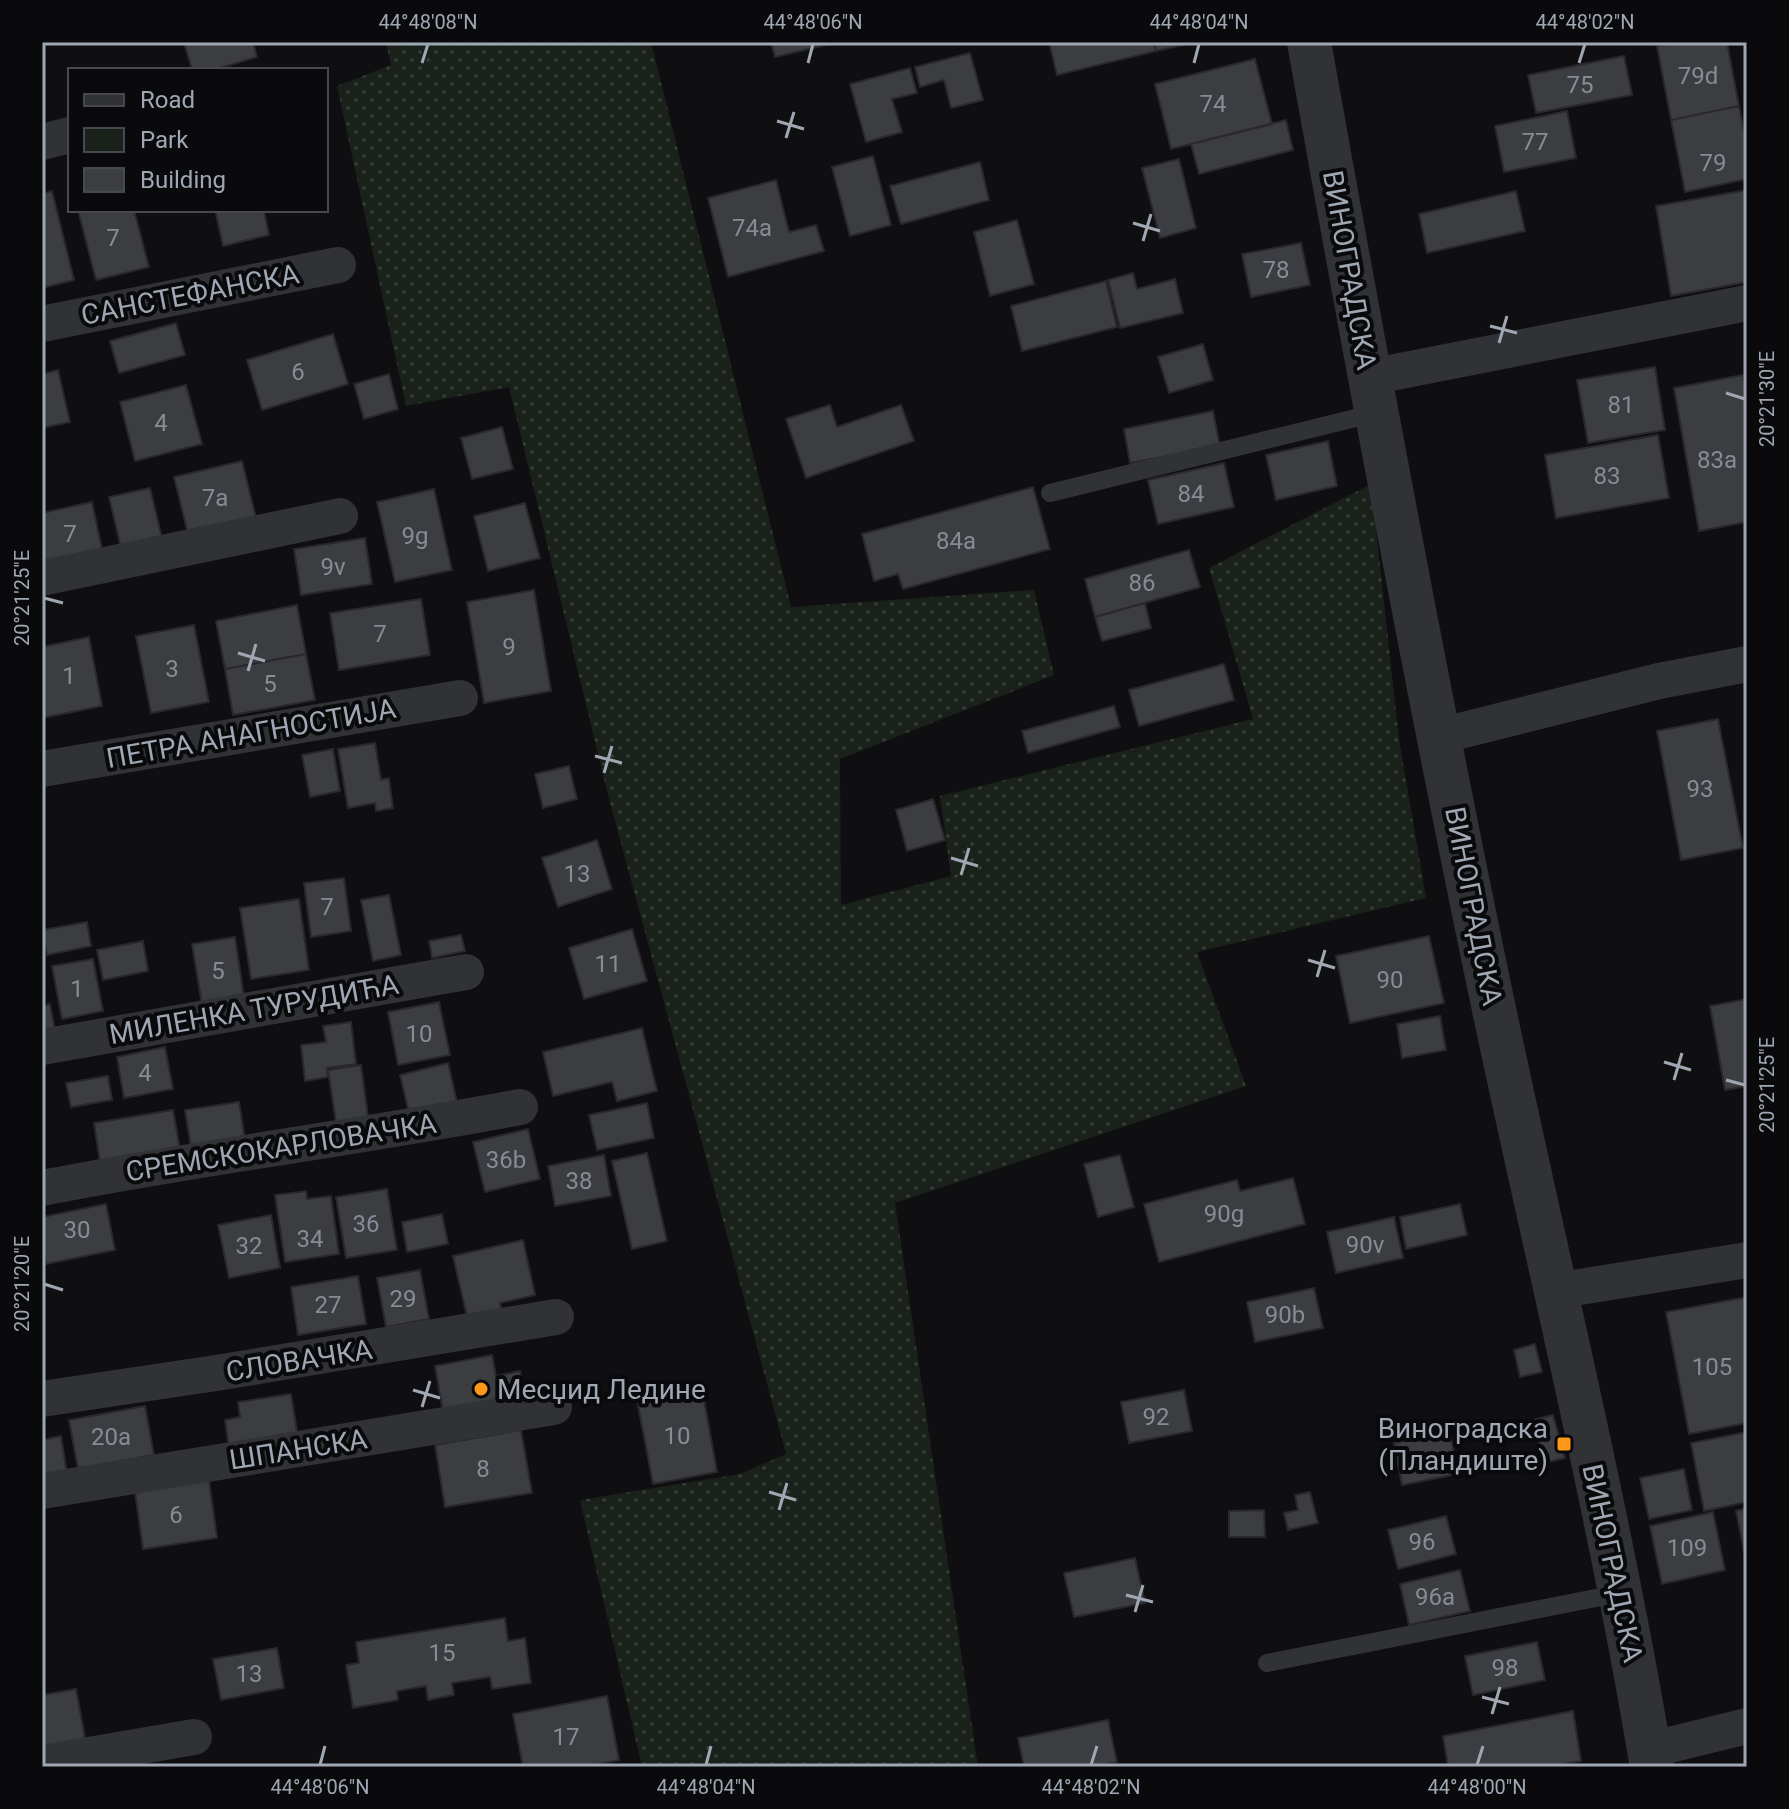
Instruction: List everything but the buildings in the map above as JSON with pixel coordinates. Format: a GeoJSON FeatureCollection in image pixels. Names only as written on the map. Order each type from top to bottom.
{"type":"FeatureCollection","features":[{"type":"Feature","properties":{"kind":"street","name":"ВИНОГРАДСКА"},"geometry":{"type":"LineString","coordinates":[[1309,42],[1373,395],[1440,736],[1495,1012],[1622,1593],[1650,1758]]}},
{"type":"Feature","properties":{"kind":"street"},"geometry":{"type":"LineString","coordinates":[[42,142],[68,136]]}},
{"type":"Feature","properties":{"kind":"street","name":"САНСТЕФАНСКА"},"geometry":{"type":"LineString","coordinates":[[42,324],[338,265]]}},
{"type":"Feature","properties":{"kind":"street"},"geometry":{"type":"LineString","coordinates":[[1373,395],[1747,303]]}},
{"type":"Feature","properties":{"kind":"street"},"geometry":{"type":"LineString","coordinates":[[42,578],[340,516]]}},
{"type":"Feature","properties":{"kind":"street"},"geometry":{"type":"LineString","coordinates":[[1440,736],[1659,681],[1747,664]]}},
{"type":"Feature","properties":{"kind":"street","name":"ПЕТРА АНАГНОСТИЈА"},"geometry":{"type":"LineString","coordinates":[[42,769],[460,698]]}},
{"type":"Feature","properties":{"kind":"street","name":"МИЛЕНКА ТУРУДИЋА"},"geometry":{"type":"LineString","coordinates":[[42,1047],[466,972]]}},
{"type":"Feature","properties":{"kind":"street","name":"СРЕМСКОКАРЛОВАЧКА"},"geometry":{"type":"LineString","coordinates":[[42,1188],[177,1162],[383,1133],[520,1107]]}},
{"type":"Feature","properties":{"kind":"street"},"geometry":{"type":"LineString","coordinates":[[1555,1291],[1747,1260]]}},
{"type":"Feature","properties":{"kind":"street","name":"СЛОВАЧКА"},"geometry":{"type":"LineString","coordinates":[[42,1399],[556,1317]]}},
{"type":"Feature","properties":{"kind":"street","name":"ШПАНСКА"},"geometry":{"type":"LineString","coordinates":[[42,1491],[554,1407]]}},
{"type":"Feature","properties":{"kind":"street"},"geometry":{"type":"LineString","coordinates":[[1650,1758],[1747,1726]]}},
{"type":"Feature","properties":{"kind":"street"},"geometry":{"type":"LineString","coordinates":[[42,1763],[194,1737]]}},
{"type":"Feature","properties":{"kind":"lane"},"geometry":{"type":"LineString","coordinates":[[1050,493],[1373,395]]}},
{"type":"Feature","properties":{"kind":"lane"},"geometry":{"type":"LineString","coordinates":[[1267,1663],[1622,1593]]}},
{"type":"Feature","properties":{"kind":"green space"},"geometry":{"type":"Polygon","coordinates":[[[386,42],[651,42],[791,607],[1034,590],[1054,675],[840,759],[841,905],[951,876],[940,796],[1253,719],[1209,568],[1371,484],[1399,739],[1426,898],[1197,952],[1246,1086],[895,1203],[978,1767],[642,1767],[580,1500],[740,1474],[786,1454],[608,795],[509,387],[406,406],[337,86],[391,65],[386,42]]]}},
{"type":"Feature","properties":{"kind":"place","name":"Месџид Ледине"},"geometry":{"type":"Point","coordinates":[481,1389]}},
{"type":"Feature","properties":{"kind":"place","name":"Виноградска (Пландиште)"},"geometry":{"type":"Point","coordinates":[1564,1444]}}]}
